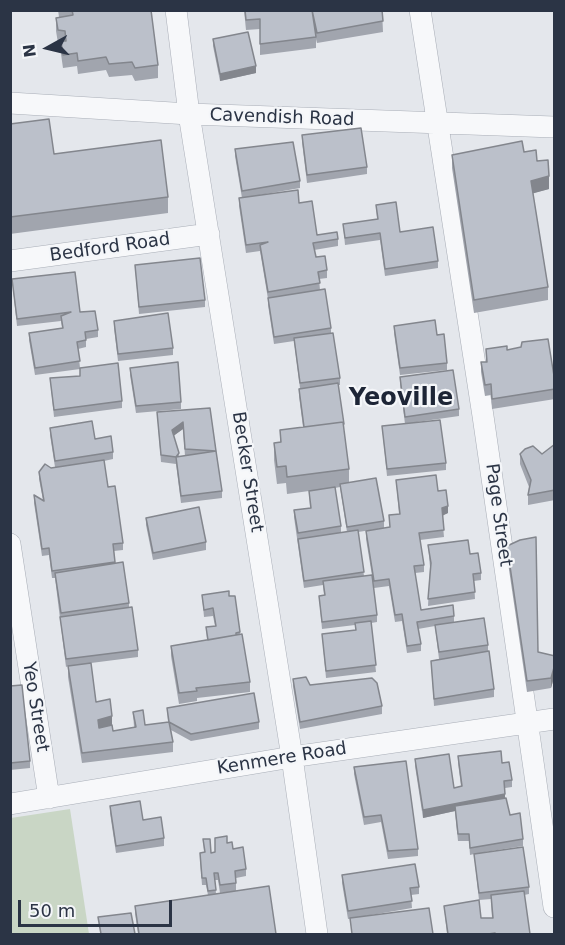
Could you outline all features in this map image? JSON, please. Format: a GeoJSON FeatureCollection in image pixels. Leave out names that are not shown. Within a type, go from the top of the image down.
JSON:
{"type":"FeatureCollection","features":[{"type":"Feature","properties":{"kind":"street","name":"Becker Street"},"geometry":{"type":"LineString","coordinates":[[176,10],[189,114],[292,757],[317,934]]}},
{"type":"Feature","properties":{"kind":"street","name":"Page Street"},"geometry":{"type":"LineString","coordinates":[[420,10],[555,907]]}},
{"type":"Feature","properties":{"kind":"street","name":"Cavendish Road"},"geometry":{"type":"LineString","coordinates":[[10,103],[189,114],[555,127]]}},
{"type":"Feature","properties":{"kind":"street","name":"Bedford Road"},"geometry":{"type":"LineString","coordinates":[[10,261],[209,234]]}},
{"type":"Feature","properties":{"kind":"street","name":"Yeo Street"},"geometry":{"type":"LineString","coordinates":[[10,544],[49,798]]}},
{"type":"Feature","properties":{"kind":"street","name":"Kenmere Road"},"geometry":{"type":"LineString","coordinates":[[10,804],[292,757],[555,719]]}},
{"type":"Feature","properties":{"kind":"green space"},"geometry":{"type":"Polygon","coordinates":[[[70,809],[89,934],[11,934],[11,818],[70,809]]]}},
{"type":"Feature","properties":{"kind":"building"},"geometry":{"type":"Polygon","coordinates":[[[72,10],[151,10],[158,65],[135,68],[132,62],[109,64],[106,57],[78,61],[77,53],[63,55],[61,41],[66,41],[65,31],[58,30],[56,18],[73,15],[72,10]]]}},
{"type":"Feature","properties":{"kind":"building"},"geometry":{"type":"Polygon","coordinates":[[[245,10],[312,10],[316,37],[260,44],[260,19],[246,20],[245,10]]]}},
{"type":"Feature","properties":{"kind":"building"},"geometry":{"type":"Polygon","coordinates":[[[312,10],[382,10],[383,21],[317,33],[312,10]]]}},
{"type":"Feature","properties":{"kind":"building"},"geometry":{"type":"Polygon","coordinates":[[[248,32],[256,66],[220,74],[213,39],[248,32]]]}},
{"type":"Feature","properties":{"kind":"building"},"geometry":{"type":"Polygon","coordinates":[[[49,119],[54,154],[161,140],[168,197],[10,217],[10,124],[49,119]]]}},
{"type":"Feature","properties":{"kind":"building"},"geometry":{"type":"Polygon","coordinates":[[[361,128],[367,167],[307,175],[302,135],[361,128]]]}},
{"type":"Feature","properties":{"kind":"building"},"geometry":{"type":"Polygon","coordinates":[[[522,141],[524,152],[536,150],[537,161],[548,160],[549,176],[531,181],[548,287],[474,300],[452,155],[522,141]]]}},
{"type":"Feature","properties":{"kind":"building"},"geometry":{"type":"Polygon","coordinates":[[[293,142],[300,181],[242,191],[235,149],[293,142]]]}},
{"type":"Feature","properties":{"kind":"building"},"geometry":{"type":"Polygon","coordinates":[[[298,190],[299,203],[312,201],[317,235],[337,232],[338,239],[313,243],[316,257],[325,256],[327,270],[318,272],[320,283],[268,292],[260,245],[268,242],[246,245],[239,198],[298,190]]]}},
{"type":"Feature","properties":{"kind":"building"},"geometry":{"type":"Polygon","coordinates":[[[396,202],[400,232],[433,227],[438,261],[385,269],[380,233],[345,238],[343,224],[378,219],[376,205],[396,202]]]}},
{"type":"Feature","properties":{"kind":"building"},"geometry":{"type":"Polygon","coordinates":[[[200,258],[205,300],[139,307],[135,265],[200,258]]]}},
{"type":"Feature","properties":{"kind":"building"},"geometry":{"type":"Polygon","coordinates":[[[75,272],[80,312],[95,311],[98,330],[85,332],[86,340],[77,342],[80,361],[35,368],[29,333],[63,328],[61,316],[71,312],[17,319],[12,279],[75,272]]]}},
{"type":"Feature","properties":{"kind":"building"},"geometry":{"type":"Polygon","coordinates":[[[325,289],[331,328],[274,337],[268,298],[325,289]]]}},
{"type":"Feature","properties":{"kind":"building"},"geometry":{"type":"Polygon","coordinates":[[[168,313],[173,348],[118,354],[114,321],[168,313]]]}},
{"type":"Feature","properties":{"kind":"building"},"geometry":{"type":"Polygon","coordinates":[[[435,320],[437,335],[444,334],[447,363],[400,368],[394,326],[435,320]]]}},
{"type":"Feature","properties":{"kind":"building"},"geometry":{"type":"Polygon","coordinates":[[[333,333],[340,378],[300,383],[294,338],[333,333]]]}},
{"type":"Feature","properties":{"kind":"building"},"geometry":{"type":"Polygon","coordinates":[[[548,339],[555,389],[492,399],[491,384],[485,385],[481,362],[487,362],[486,349],[507,346],[507,350],[521,347],[522,342],[548,339]]]}},
{"type":"Feature","properties":{"kind":"building"},"geometry":{"type":"Polygon","coordinates":[[[178,362],[181,402],[136,406],[130,368],[178,362]]]}},
{"type":"Feature","properties":{"kind":"building"},"geometry":{"type":"Polygon","coordinates":[[[118,363],[122,401],[54,410],[50,378],[80,376],[80,368],[118,363]]]}},
{"type":"Feature","properties":{"kind":"building"},"geometry":{"type":"Polygon","coordinates":[[[453,370],[459,409],[405,417],[400,377],[453,370]]]}},
{"type":"Feature","properties":{"kind":"building"},"geometry":{"type":"Polygon","coordinates":[[[338,383],[344,424],[343,422],[304,427],[299,389],[338,383]]]}},
{"type":"Feature","properties":{"kind":"building"},"geometry":{"type":"Polygon","coordinates":[[[210,408],[216,451],[185,449],[183,422],[172,430],[179,453],[176,457],[161,455],[157,412],[210,408]]]}},
{"type":"Feature","properties":{"kind":"building"},"geometry":{"type":"Polygon","coordinates":[[[440,420],[446,463],[387,469],[382,426],[440,420]]]}},
{"type":"Feature","properties":{"kind":"building"},"geometry":{"type":"Polygon","coordinates":[[[92,421],[95,439],[111,436],[113,452],[55,461],[50,428],[92,421]]]}},
{"type":"Feature","properties":{"kind":"building"},"geometry":{"type":"Polygon","coordinates":[[[343,422],[349,469],[287,477],[286,466],[277,467],[274,443],[281,442],[280,430],[343,422]]]}},
{"type":"Feature","properties":{"kind":"building"},"geometry":{"type":"Polygon","coordinates":[[[555,444],[555,490],[528,495],[531,480],[520,454],[533,446],[542,454],[555,444]]]}},
{"type":"Feature","properties":{"kind":"building"},"geometry":{"type":"Polygon","coordinates":[[[216,451],[222,491],[181,496],[176,457],[216,451]]]}},
{"type":"Feature","properties":{"kind":"building"},"geometry":{"type":"Polygon","coordinates":[[[104,460],[108,487],[115,486],[123,543],[113,544],[115,562],[52,571],[49,548],[42,549],[34,495],[44,501],[39,472],[45,464],[51,468],[104,460]]]}},
{"type":"Feature","properties":{"kind":"building"},"geometry":{"type":"Polygon","coordinates":[[[436,475],[438,491],[446,490],[448,506],[442,508],[444,530],[419,533],[424,565],[414,566],[421,610],[453,605],[454,616],[417,622],[421,644],[407,646],[402,614],[395,615],[389,579],[374,581],[366,531],[390,527],[389,515],[400,514],[396,480],[436,475]]]}},
{"type":"Feature","properties":{"kind":"building"},"geometry":{"type":"Polygon","coordinates":[[[376,478],[384,521],[347,527],[340,484],[376,478]]]}},
{"type":"Feature","properties":{"kind":"building"},"geometry":{"type":"Polygon","coordinates":[[[335,487],[341,526],[298,533],[294,510],[311,508],[309,491],[335,487]]]}},
{"type":"Feature","properties":{"kind":"building"},"geometry":{"type":"Polygon","coordinates":[[[199,507],[206,542],[153,553],[146,518],[199,507]]]}},
{"type":"Feature","properties":{"kind":"building"},"geometry":{"type":"Polygon","coordinates":[[[358,530],[364,572],[304,581],[298,539],[358,530]]]}},
{"type":"Feature","properties":{"kind":"building"},"geometry":{"type":"Polygon","coordinates":[[[536,537],[538,652],[555,656],[555,664],[551,678],[527,681],[507,546],[520,540],[536,537]]]}},
{"type":"Feature","properties":{"kind":"building"},"geometry":{"type":"Polygon","coordinates":[[[468,540],[470,554],[478,553],[481,573],[473,574],[475,592],[428,599],[431,563],[428,545],[468,540]]]}},
{"type":"Feature","properties":{"kind":"building"},"geometry":{"type":"Polygon","coordinates":[[[123,562],[129,603],[61,613],[55,573],[123,562]]]}},
{"type":"Feature","properties":{"kind":"building"},"geometry":{"type":"Polygon","coordinates":[[[372,575],[377,615],[322,622],[319,596],[325,595],[323,581],[372,575]]]}},
{"type":"Feature","properties":{"kind":"building"},"geometry":{"type":"Polygon","coordinates":[[[229,591],[229,596],[235,596],[240,632],[236,635],[208,640],[206,627],[216,626],[213,608],[204,610],[202,595],[229,591]]]}},
{"type":"Feature","properties":{"kind":"building"},"geometry":{"type":"Polygon","coordinates":[[[132,607],[138,650],[66,659],[60,617],[132,607]]]}},
{"type":"Feature","properties":{"kind":"building"},"geometry":{"type":"Polygon","coordinates":[[[484,618],[488,645],[439,652],[435,625],[484,618]]]}},
{"type":"Feature","properties":{"kind":"building"},"geometry":{"type":"Polygon","coordinates":[[[371,621],[376,665],[326,671],[322,634],[356,630],[355,623],[371,621]]]}},
{"type":"Feature","properties":{"kind":"building"},"geometry":{"type":"Polygon","coordinates":[[[242,634],[250,682],[196,688],[197,691],[179,693],[171,646],[242,634]]]}},
{"type":"Feature","properties":{"kind":"building"},"geometry":{"type":"Polygon","coordinates":[[[489,651],[494,689],[434,699],[431,661],[489,651]]]}},
{"type":"Feature","properties":{"kind":"building"},"geometry":{"type":"Polygon","coordinates":[[[91,663],[96,702],[110,699],[112,716],[98,720],[99,728],[112,725],[113,731],[136,727],[133,712],[143,710],[145,725],[169,722],[173,742],[82,753],[68,666],[91,663]]]}},
{"type":"Feature","properties":{"kind":"building"},"geometry":{"type":"Polygon","coordinates":[[[306,677],[310,685],[372,678],[377,683],[382,706],[300,722],[293,679],[306,677]]]}},
{"type":"Feature","properties":{"kind":"building"},"geometry":{"type":"Polygon","coordinates":[[[22,685],[30,761],[10,763],[10,686],[22,685]]]}},
{"type":"Feature","properties":{"kind":"building"},"geometry":{"type":"Polygon","coordinates":[[[254,693],[259,722],[191,734],[169,722],[167,708],[254,693]]]}},
{"type":"Feature","properties":{"kind":"building"},"geometry":{"type":"Polygon","coordinates":[[[501,751],[502,763],[509,762],[512,780],[504,781],[505,794],[423,810],[415,759],[449,754],[454,788],[462,786],[458,756],[501,751]]]}},
{"type":"Feature","properties":{"kind":"building"},"geometry":{"type":"Polygon","coordinates":[[[406,761],[418,849],[388,851],[381,815],[364,817],[354,767],[406,761]]]}},
{"type":"Feature","properties":{"kind":"building"},"geometry":{"type":"Polygon","coordinates":[[[506,798],[510,815],[520,813],[523,839],[470,848],[469,834],[458,834],[455,806],[506,798]]]}},
{"type":"Feature","properties":{"kind":"building"},"geometry":{"type":"Polygon","coordinates":[[[140,801],[143,820],[161,817],[164,838],[116,846],[110,806],[140,801]]]}},
{"type":"Feature","properties":{"kind":"building"},"geometry":{"type":"Polygon","coordinates":[[[227,836],[227,843],[232,842],[233,849],[243,847],[246,869],[235,871],[236,883],[220,885],[218,873],[214,873],[216,890],[208,891],[206,878],[202,878],[200,853],[205,852],[203,839],[210,839],[211,853],[215,852],[215,838],[227,836]]]}},
{"type":"Feature","properties":{"kind":"building"},"geometry":{"type":"Polygon","coordinates":[[[523,847],[529,887],[479,893],[474,854],[523,847]]]}},
{"type":"Feature","properties":{"kind":"building"},"geometry":{"type":"Polygon","coordinates":[[[415,864],[419,887],[410,888],[412,901],[348,911],[342,875],[415,864]]]}},
{"type":"Feature","properties":{"kind":"building"},"geometry":{"type":"Polygon","coordinates":[[[269,886],[276,934],[139,934],[135,906],[269,886]]]}},
{"type":"Feature","properties":{"kind":"building"},"geometry":{"type":"Polygon","coordinates":[[[524,891],[530,934],[448,934],[444,906],[479,900],[481,918],[493,918],[491,895],[524,891]]]}},
{"type":"Feature","properties":{"kind":"building"},"geometry":{"type":"Polygon","coordinates":[[[429,908],[433,934],[352,934],[350,918],[429,908]]]}},
{"type":"Feature","properties":{"kind":"building"},"geometry":{"type":"Polygon","coordinates":[[[131,913],[135,934],[101,934],[98,917],[131,913]]]}},
{"type":"Feature","properties":{"kind":"district","name":"Yeoville"},"geometry":{"type":"Point","coordinates":[401,399]}}]}
